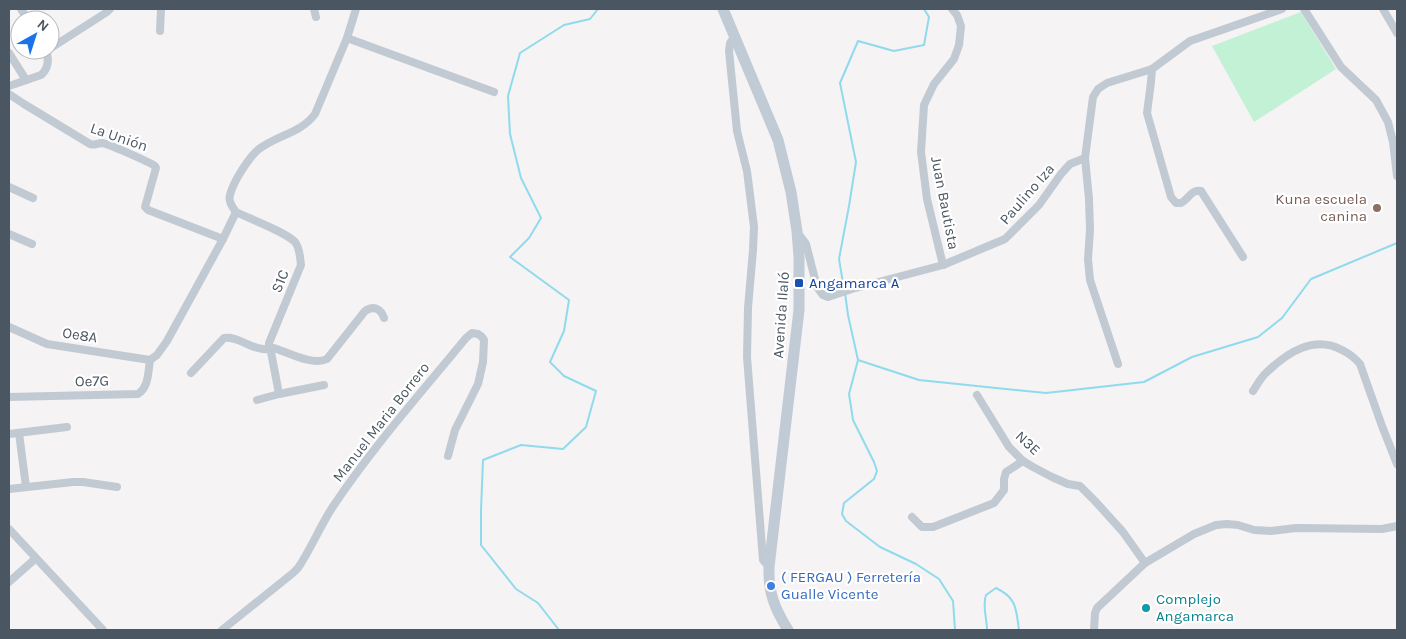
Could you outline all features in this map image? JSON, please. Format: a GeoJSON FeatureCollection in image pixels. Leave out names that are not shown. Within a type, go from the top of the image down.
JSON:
{"type":"FeatureCollection","features":[{"type":"Feature","properties":{"kind":"main road","name":"Avenida Ilaló"},"geometry":{"type":"LineString","coordinates":[[722,9],[778,140],[791,192],[799,257],[799,310],[769,567],[772,598],[778,614],[788,630]]}},
{"type":"Feature","properties":{"kind":"street"},"geometry":{"type":"LineString","coordinates":[[60,42],[110,9]]}},
{"type":"Feature","properties":{"kind":"street"},"geometry":{"type":"LineString","coordinates":[[160,31],[161,9]]}},
{"type":"Feature","properties":{"kind":"street"},"geometry":{"type":"LineString","coordinates":[[150,360],[157,355],[167,341],[223,239],[236,212],[232,207],[230,194],[244,166],[258,150],[309,122],[316,114],[347,38],[356,9]]}},
{"type":"Feature","properties":{"kind":"street","name":"Juan Bautista"},"geometry":{"type":"LineString","coordinates":[[943,265],[927,198],[921,152],[924,105],[934,84],[954,59],[958,45],[961,26],[957,15],[952,9]]}},
{"type":"Feature","properties":{"kind":"street"},"geometry":{"type":"LineString","coordinates":[[1118,364],[1090,280],[1088,259],[1090,230],[1089,199],[1085,158],[1092,97],[1098,88],[1107,83],[1152,69],[1190,41],[1282,9]]}},
{"type":"Feature","properties":{"kind":"street"},"geometry":{"type":"LineString","coordinates":[[1304,9],[1341,67],[1376,100],[1388,122],[1393,142],[1397,176]]}},
{"type":"Feature","properties":{"kind":"street"},"geometry":{"type":"LineString","coordinates":[[1383,9],[1397,33]]}},
{"type":"Feature","properties":{"kind":"street"},"geometry":{"type":"LineString","coordinates":[[735,36],[730,43],[729,51],[733,98],[737,131],[747,172],[754,227],[748,308],[747,357],[763,560],[769,567]]}},
{"type":"Feature","properties":{"kind":"street"},"geometry":{"type":"LineString","coordinates":[[347,38],[494,92]]}},
{"type":"Feature","properties":{"kind":"street"},"geometry":{"type":"LineString","coordinates":[[9,52],[26,80]]}},
{"type":"Feature","properties":{"kind":"street"},"geometry":{"type":"LineString","coordinates":[[9,86],[41,75],[45,72],[48,60]]}},
{"type":"Feature","properties":{"kind":"street"},"geometry":{"type":"LineString","coordinates":[[1152,69],[1146,113],[1171,197],[1176,203],[1181,203],[1196,190],[1201,191],[1243,257]]}},
{"type":"Feature","properties":{"kind":"street","name":"La Unión"},"geometry":{"type":"LineString","coordinates":[[9,94],[90,144],[102,143],[155,166],[145,207],[148,210],[223,239]]}},
{"type":"Feature","properties":{"kind":"street","name":"Paulino Iza"},"geometry":{"type":"LineString","coordinates":[[796,231],[806,244],[817,287],[823,295],[828,297],[943,265],[1005,240],[1038,205],[1070,164],[1085,158]]}},
{"type":"Feature","properties":{"kind":"street"},"geometry":{"type":"LineString","coordinates":[[9,187],[33,198]]}},
{"type":"Feature","properties":{"kind":"street","name":"S1C"},"geometry":{"type":"LineString","coordinates":[[236,212],[286,235],[296,243],[300,254],[301,265],[269,343],[269,348]]}},
{"type":"Feature","properties":{"kind":"street"},"geometry":{"type":"LineString","coordinates":[[9,234],[32,244]]}},
{"type":"Feature","properties":{"kind":"street"},"geometry":{"type":"LineString","coordinates":[[191,373],[224,338],[231,338],[263,349],[269,348],[320,362],[327,358],[365,310],[376,308],[384,318]]}},
{"type":"Feature","properties":{"kind":"street","name":"Oe8A"},"geometry":{"type":"LineString","coordinates":[[9,327],[48,344],[150,360]]}},
{"type":"Feature","properties":{"kind":"street","name":"Manuel Maria Borrero"},"geometry":{"type":"LineString","coordinates":[[222,630],[298,568],[321,525],[380,443],[466,338],[475,333],[484,340],[483,362],[478,384],[455,430],[448,456]]}},
{"type":"Feature","properties":{"kind":"street"},"geometry":{"type":"LineString","coordinates":[[1253,391],[1266,372],[1298,349],[1313,344],[1326,344],[1345,352],[1360,364],[1397,464]]}},
{"type":"Feature","properties":{"kind":"street"},"geometry":{"type":"LineString","coordinates":[[269,348],[280,394]]}},
{"type":"Feature","properties":{"kind":"street","name":"Oe7G"},"geometry":{"type":"LineString","coordinates":[[9,397],[138,394],[142,392],[146,384],[150,360]]}},
{"type":"Feature","properties":{"kind":"street"},"geometry":{"type":"LineString","coordinates":[[257,400],[324,386]]}},
{"type":"Feature","properties":{"kind":"street","name":"N3E"},"geometry":{"type":"LineString","coordinates":[[977,395],[1009,447],[1023,461],[1052,477],[1068,484],[1080,486],[1123,532],[1144,563]]}},
{"type":"Feature","properties":{"kind":"street"},"geometry":{"type":"LineString","coordinates":[[9,434],[67,427]]}},
{"type":"Feature","properties":{"kind":"street"},"geometry":{"type":"LineString","coordinates":[[19,433],[26,487]]}},
{"type":"Feature","properties":{"kind":"street"},"geometry":{"type":"LineString","coordinates":[[912,517],[922,527],[933,527],[994,503],[1004,490],[1006,472],[1023,461]]}},
{"type":"Feature","properties":{"kind":"street"},"geometry":{"type":"LineString","coordinates":[[9,489],[83,482],[117,487]]}},
{"type":"Feature","properties":{"kind":"street"},"geometry":{"type":"LineString","coordinates":[[1094,630],[1097,608],[1144,563],[1194,534],[1216,525],[1232,524],[1254,530],[1272,532],[1296,528],[1382,529],[1397,526]]}},
{"type":"Feature","properties":{"kind":"street"},"geometry":{"type":"LineString","coordinates":[[9,529],[102,630]]}},
{"type":"Feature","properties":{"kind":"street"},"geometry":{"type":"LineString","coordinates":[[9,582],[35,558]]}},
{"type":"Feature","properties":{"kind":"green space"},"geometry":{"type":"Polygon","coordinates":[[[1301,12],[1336,69],[1254,122],[1212,46],[1301,12]]]}},
{"type":"Feature","properties":{"kind":"waterway"},"geometry":{"type":"LineString","coordinates":[[559,630],[538,603],[516,589],[481,545],[483,460],[521,445],[563,449],[586,427],[596,391],[564,376],[550,362],[564,331],[569,300],[510,257],[529,238],[541,218],[521,178],[510,134],[508,96],[520,53],[564,25],[590,19],[598,9]]}},
{"type":"Feature","properties":{"kind":"waterway"},"geometry":{"type":"LineString","coordinates":[[844,289],[839,259],[856,162],[840,83],[858,41],[894,51],[924,45],[929,17],[924,9]]}},
{"type":"Feature","properties":{"kind":"waterway"},"geometry":{"type":"LineString","coordinates":[[858,360],[919,380],[1046,393],[1144,382],[1192,357],[1258,337],[1282,318],[1311,279],[1397,243]]}},
{"type":"Feature","properties":{"kind":"waterway"},"geometry":{"type":"LineString","coordinates":[[845,293],[858,360],[849,394],[853,420],[877,471],[874,479],[844,503],[842,514],[846,521],[880,547],[916,564],[939,579],[953,601],[955,630]]}},
{"type":"Feature","properties":{"kind":"waterway"},"geometry":{"type":"LineString","coordinates":[[987,630],[985,599],[986,595],[996,588],[1012,600],[1016,610],[1019,630]]}},
{"type":"Feature","properties":{"kind":"place","name":"Kuna escuela canina"},"geometry":{"type":"Point","coordinates":[1377,208]}},
{"type":"Feature","properties":{"kind":"place","name":"Angamarca A"},"geometry":{"type":"Point","coordinates":[799,283]}},
{"type":"Feature","properties":{"kind":"place","name":"( FERGAU ) Ferretería Gualle Vicente"},"geometry":{"type":"Point","coordinates":[771,586]}},
{"type":"Feature","properties":{"kind":"place","name":"Complejo Angamarca"},"geometry":{"type":"Point","coordinates":[1146,608]}}]}
